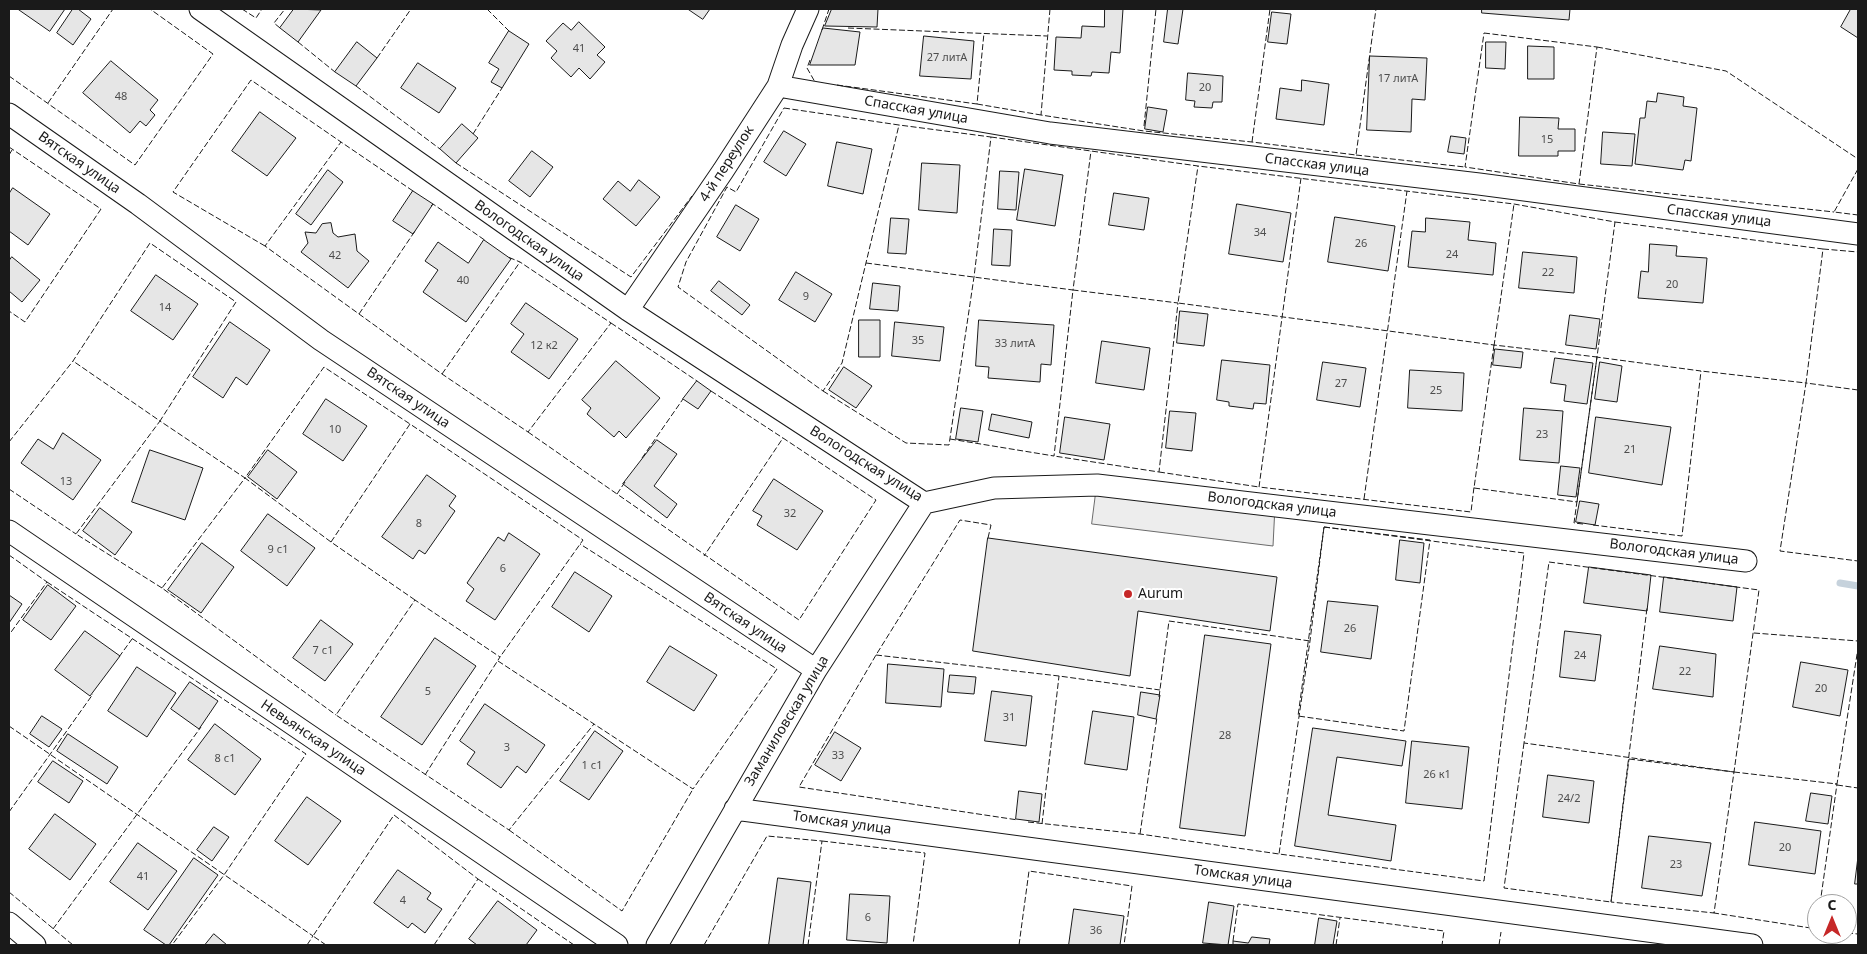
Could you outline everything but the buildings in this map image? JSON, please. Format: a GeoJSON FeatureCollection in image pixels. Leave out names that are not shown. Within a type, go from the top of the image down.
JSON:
{"type":"FeatureCollection","features":[{"type":"Feature","properties":{"kind":"street","name":"Вологодская улица"},"geometry":{"type":"LineString","coordinates":[[200,9],[628,310],[924,503],[994,488],[1097,485],[1746,561]]}},
{"type":"Feature","properties":{"kind":"street","name":"4-й переулок"},"geometry":{"type":"LineString","coordinates":[[628,310],[723,171],[778,86],[792,45],[808,9]]}},
{"type":"Feature","properties":{"kind":"street","name":"Спасская улица"},"geometry":{"type":"LineString","coordinates":[[778,86],[1050,133],[1469,183],[1858,234]]}},
{"type":"Feature","properties":{"kind":"street","name":"Вятская улица"},"geometry":{"type":"LineString","coordinates":[[9,114],[138,204],[321,340],[816,670]]}},
{"type":"Feature","properties":{"kind":"street","name":"Заманиловская улица"},"geometry":{"type":"LineString","coordinates":[[657,945],[816,670],[924,503]]}},
{"type":"Feature","properties":{"kind":"street","name":"Невьянская улица"},"geometry":{"type":"LineString","coordinates":[[9,531],[617,945]]}},
{"type":"Feature","properties":{"kind":"street","name":"Томская улица"},"geometry":{"type":"LineString","coordinates":[[735,809],[1752,945]]}},
{"type":"Feature","properties":{"kind":"street"},"geometry":{"type":"LineString","coordinates":[[9,923],[35,945]]}},
{"type":"Feature","properties":{"kind":"shaded area"},"geometry":{"type":"Polygon","coordinates":[[[1097,485],[1275,506],[1273,546],[1092,524],[1097,485]]]}},
{"type":"Feature","properties":{"kind":"waterway"},"geometry":{"type":"LineString","coordinates":[[1840,583],[1858,586]]}},
{"type":"Feature","properties":{"kind":"fence"},"geometry":{"type":"LineString","coordinates":[[48,103],[113,9]]}},
{"type":"Feature","properties":{"kind":"fence"},"geometry":{"type":"LineString","coordinates":[[9,76],[135,165],[213,54],[150,9]]}},
{"type":"Feature","properties":{"kind":"fence"},"geometry":{"type":"LineString","coordinates":[[242,9],[256,18],[262,9]]}},
{"type":"Feature","properties":{"kind":"fence"},"geometry":{"type":"LineString","coordinates":[[280,28],[274,23],[285,9]]}},
{"type":"Feature","properties":{"kind":"fence"},"geometry":{"type":"LineString","coordinates":[[377,58],[411,9]]}},
{"type":"Feature","properties":{"kind":"fence"},"geometry":{"type":"LineString","coordinates":[[487,9],[509,31]]}},
{"type":"Feature","properties":{"kind":"fence"},"geometry":{"type":"LineString","coordinates":[[822,30],[829,9]]}},
{"type":"Feature","properties":{"kind":"fence"},"geometry":{"type":"LineString","coordinates":[[1050,9],[1041,115],[1144,131],[1356,155],[1376,9]]}},
{"type":"Feature","properties":{"kind":"fence"},"geometry":{"type":"LineString","coordinates":[[1144,126],[1156,9]]}},
{"type":"Feature","properties":{"kind":"fence"},"geometry":{"type":"LineString","coordinates":[[1252,142],[1270,9]]}},
{"type":"Feature","properties":{"kind":"fence"},"geometry":{"type":"LineString","coordinates":[[848,28],[1047,36]]}},
{"type":"Feature","properties":{"kind":"fence"},"geometry":{"type":"LineString","coordinates":[[837,85],[977,104],[984,33]]}},
{"type":"Feature","properties":{"kind":"fence"},"geometry":{"type":"LineString","coordinates":[[1484,33],[1597,47],[1579,184],[1465,167],[1484,33]]}},
{"type":"Feature","properties":{"kind":"fence"},"geometry":{"type":"LineString","coordinates":[[298,42],[335,72]]}},
{"type":"Feature","properties":{"kind":"fence"},"geometry":{"type":"LineString","coordinates":[[1597,47],[1726,71],[1858,159]]}},
{"type":"Feature","properties":{"kind":"fence"},"geometry":{"type":"LineString","coordinates":[[810,60],[807,68],[815,82]]}},
{"type":"Feature","properties":{"kind":"fence"},"geometry":{"type":"LineString","coordinates":[[265,246],[173,192],[251,80],[341,142]]}},
{"type":"Feature","properties":{"kind":"fence"},"geometry":{"type":"LineString","coordinates":[[356,86],[440,149]]}},
{"type":"Feature","properties":{"kind":"fence"},"geometry":{"type":"LineString","coordinates":[[473,134],[502,88]]}},
{"type":"Feature","properties":{"kind":"fence"},"geometry":{"type":"LineString","coordinates":[[977,104],[1041,115]]}},
{"type":"Feature","properties":{"kind":"fence"},"geometry":{"type":"LineString","coordinates":[[784,108],[899,125],[842,363],[823,391],[678,287],[686,262],[727,187],[736,192],[784,108]]}},
{"type":"Feature","properties":{"kind":"fence"},"geometry":{"type":"LineString","coordinates":[[823,391],[906,443],[949,445],[974,277],[991,137],[899,125]]}},
{"type":"Feature","properties":{"kind":"fence"},"geometry":{"type":"LineString","coordinates":[[991,137],[1198,166],[1514,204],[1615,222],[1597,357],[1178,303],[1198,166]]}},
{"type":"Feature","properties":{"kind":"fence"},"geometry":{"type":"LineString","coordinates":[[413,191],[341,142],[265,246],[442,374],[528,432],[611,323],[520,262],[508,257]]}},
{"type":"Feature","properties":{"kind":"fence"},"geometry":{"type":"LineString","coordinates":[[9,147],[101,209],[25,322],[9,311]]}},
{"type":"Feature","properties":{"kind":"fence"},"geometry":{"type":"LineString","coordinates":[[9,155],[12,150]]}},
{"type":"Feature","properties":{"kind":"fence"},"geometry":{"type":"LineString","coordinates":[[866,263],[1073,290],[1091,151]]}},
{"type":"Feature","properties":{"kind":"fence"},"geometry":{"type":"LineString","coordinates":[[1356,155],[1465,167]]}},
{"type":"Feature","properties":{"kind":"fence"},"geometry":{"type":"LineString","coordinates":[[456,163],[631,277],[692,196]]}},
{"type":"Feature","properties":{"kind":"fence"},"geometry":{"type":"LineString","coordinates":[[1858,169],[1834,212],[1858,215]]}},
{"type":"Feature","properties":{"kind":"fence"},"geometry":{"type":"LineString","coordinates":[[1301,178],[1259,487],[1471,512],[1474,487]]}},
{"type":"Feature","properties":{"kind":"fence"},"geometry":{"type":"LineString","coordinates":[[1579,184],[1834,212]]}},
{"type":"Feature","properties":{"kind":"fence"},"geometry":{"type":"LineString","coordinates":[[1364,499],[1407,191]]}},
{"type":"Feature","properties":{"kind":"fence"},"geometry":{"type":"LineString","coordinates":[[431,206],[433,204],[486,241]]}},
{"type":"Feature","properties":{"kind":"fence"},"geometry":{"type":"LineString","coordinates":[[1494,346],[1514,204]]}},
{"type":"Feature","properties":{"kind":"fence"},"geometry":{"type":"LineString","coordinates":[[1615,222],[1823,249],[1806,383],[1701,371]]}},
{"type":"Feature","properties":{"kind":"fence"},"geometry":{"type":"LineString","coordinates":[[359,314],[415,231]]}},
{"type":"Feature","properties":{"kind":"fence"},"geometry":{"type":"LineString","coordinates":[[9,442],[73,361],[150,243],[236,302],[160,421],[73,361]]}},
{"type":"Feature","properties":{"kind":"fence"},"geometry":{"type":"LineString","coordinates":[[1823,249],[1858,252]]}},
{"type":"Feature","properties":{"kind":"fence"},"geometry":{"type":"LineString","coordinates":[[442,374],[520,262]]}},
{"type":"Feature","properties":{"kind":"fence"},"geometry":{"type":"LineString","coordinates":[[950,439],[1054,456],[1073,290],[1178,303],[1159,472],[1054,456]]}},
{"type":"Feature","properties":{"kind":"fence"},"geometry":{"type":"LineString","coordinates":[[611,323],[697,381]]}},
{"type":"Feature","properties":{"kind":"fence"},"geometry":{"type":"LineString","coordinates":[[1494,345],[1474,488],[1577,502],[1597,357]]}},
{"type":"Feature","properties":{"kind":"fence"},"geometry":{"type":"LineString","coordinates":[[1593,525],[1682,536],[1701,371],[1596,357]]}},
{"type":"Feature","properties":{"kind":"fence"},"geometry":{"type":"LineString","coordinates":[[1583,524],[1574,523],[1597,357]]}},
{"type":"Feature","properties":{"kind":"fence"},"geometry":{"type":"LineString","coordinates":[[331,542],[245,478],[324,367],[410,424]]}},
{"type":"Feature","properties":{"kind":"fence"},"geometry":{"type":"LineString","coordinates":[[1858,390],[1806,383],[1780,551],[1858,561]]}},
{"type":"Feature","properties":{"kind":"fence"},"geometry":{"type":"LineString","coordinates":[[711,391],[783,438]]}},
{"type":"Feature","properties":{"kind":"fence"},"geometry":{"type":"LineString","coordinates":[[642,458],[683,399]]}},
{"type":"Feature","properties":{"kind":"fence"},"geometry":{"type":"LineString","coordinates":[[162,588],[76,534],[160,421],[245,478],[162,588],[336,715]]}},
{"type":"Feature","properties":{"kind":"fence"},"geometry":{"type":"LineString","coordinates":[[415,600],[331,542],[410,424],[583,540],[500,657]]}},
{"type":"Feature","properties":{"kind":"fence"},"geometry":{"type":"LineString","coordinates":[[528,432],[617,494]]}},
{"type":"Feature","properties":{"kind":"fence"},"geometry":{"type":"LineString","coordinates":[[625,482],[617,494],[799,620],[876,500],[783,438],[704,556]]}},
{"type":"Feature","properties":{"kind":"fence"},"geometry":{"type":"LineString","coordinates":[[1159,472],[1259,487]]}},
{"type":"Feature","properties":{"kind":"fence"},"geometry":{"type":"LineString","coordinates":[[9,489],[76,534]]}},
{"type":"Feature","properties":{"kind":"fence"},"geometry":{"type":"LineString","coordinates":[[988,538],[991,525],[960,520],[876,655],[799,787],[1018,820]]}},
{"type":"Feature","properties":{"kind":"fence"},"geometry":{"type":"LineString","coordinates":[[1324,527],[1524,553],[1484,881],[1279,854],[1310,641],[1324,527]]}},
{"type":"Feature","properties":{"kind":"fence"},"geometry":{"type":"LineString","coordinates":[[1324,527],[1430,540],[1404,731],[1298,716],[1324,527]]}},
{"type":"Feature","properties":{"kind":"fence"},"geometry":{"type":"LineString","coordinates":[[498,661],[693,789],[777,669],[580,544]]}},
{"type":"Feature","properties":{"kind":"fence"},"geometry":{"type":"LineString","coordinates":[[9,555],[47,582],[9,635]]}},
{"type":"Feature","properties":{"kind":"fence"},"geometry":{"type":"LineString","coordinates":[[1549,562],[1759,590],[1734,772],[1524,743],[1549,562]]}},
{"type":"Feature","properties":{"kind":"fence"},"geometry":{"type":"LineString","coordinates":[[47,582],[306,754],[224,875],[172,945]]}},
{"type":"Feature","properties":{"kind":"fence"},"geometry":{"type":"LineString","coordinates":[[425,775],[500,657],[415,600],[336,715],[509,830],[594,724]]}},
{"type":"Feature","properties":{"kind":"fence"},"geometry":{"type":"LineString","coordinates":[[1524,743],[1504,888],[1611,902],[1647,608]]}},
{"type":"Feature","properties":{"kind":"fence"},"geometry":{"type":"LineString","coordinates":[[1159,697],[1169,621],[1310,641]]}},
{"type":"Feature","properties":{"kind":"fence"},"geometry":{"type":"LineString","coordinates":[[1754,633],[1858,641]]}},
{"type":"Feature","properties":{"kind":"fence"},"geometry":{"type":"LineString","coordinates":[[119,657],[132,639]]}},
{"type":"Feature","properties":{"kind":"fence"},"geometry":{"type":"LineString","coordinates":[[1734,772],[1837,784],[1858,648]]}},
{"type":"Feature","properties":{"kind":"fence"},"geometry":{"type":"LineString","coordinates":[[876,655],[1059,676],[1160,690]]}},
{"type":"Feature","properties":{"kind":"fence"},"geometry":{"type":"LineString","coordinates":[[1042,824],[1059,676]]}},
{"type":"Feature","properties":{"kind":"fence"},"geometry":{"type":"LineString","coordinates":[[9,812],[93,694]]}},
{"type":"Feature","properties":{"kind":"fence"},"geometry":{"type":"LineString","coordinates":[[1140,834],[1157,717]]}},
{"type":"Feature","properties":{"kind":"fence"},"geometry":{"type":"LineString","coordinates":[[9,726],[313,936],[307,945]]}},
{"type":"Feature","properties":{"kind":"fence"},"geometry":{"type":"LineString","coordinates":[[53,929],[201,727]]}},
{"type":"Feature","properties":{"kind":"fence"},"geometry":{"type":"LineString","coordinates":[[1629,759],[1734,772],[1714,913],[1611,902],[1629,759]]}},
{"type":"Feature","properties":{"kind":"fence"},"geometry":{"type":"LineString","coordinates":[[1821,894],[1837,784],[1835,784]]}},
{"type":"Feature","properties":{"kind":"fence"},"geometry":{"type":"LineString","coordinates":[[1837,785],[1858,788]]}},
{"type":"Feature","properties":{"kind":"fence"},"geometry":{"type":"LineString","coordinates":[[509,830],[622,911],[693,789]]}},
{"type":"Feature","properties":{"kind":"fence"},"geometry":{"type":"LineString","coordinates":[[326,945],[313,936],[394,815],[478,879],[434,945]]}},
{"type":"Feature","properties":{"kind":"fence"},"geometry":{"type":"LineString","coordinates":[[1028,822],[1140,834],[1279,854]]}},
{"type":"Feature","properties":{"kind":"fence"},"geometry":{"type":"LineString","coordinates":[[704,945],[767,836],[822,841],[808,945]]}},
{"type":"Feature","properties":{"kind":"fence"},"geometry":{"type":"LineString","coordinates":[[822,841],[925,853],[913,945]]}},
{"type":"Feature","properties":{"kind":"fence"},"geometry":{"type":"LineString","coordinates":[[1019,945],[1029,871],[1132,886],[1124,945]]}},
{"type":"Feature","properties":{"kind":"fence"},"geometry":{"type":"LineString","coordinates":[[478,879],[574,945]]}},
{"type":"Feature","properties":{"kind":"fence"},"geometry":{"type":"LineString","coordinates":[[9,892],[73,945]]}},
{"type":"Feature","properties":{"kind":"fence"},"geometry":{"type":"LineString","coordinates":[[1233,941],[1238,904],[1444,931],[1442,945]]}},
{"type":"Feature","properties":{"kind":"fence"},"geometry":{"type":"LineString","coordinates":[[1714,912],[1807,927]]}},
{"type":"Feature","properties":{"kind":"fence"},"geometry":{"type":"LineString","coordinates":[[1336,945],[1340,918]]}},
{"type":"Feature","properties":{"kind":"fence"},"geometry":{"type":"LineString","coordinates":[[1499,945],[1501,932]]}},
{"type":"Feature","properties":{"kind":"place","name":"Aurum"},"geometry":{"type":"Point","coordinates":[1128,594]}}]}
